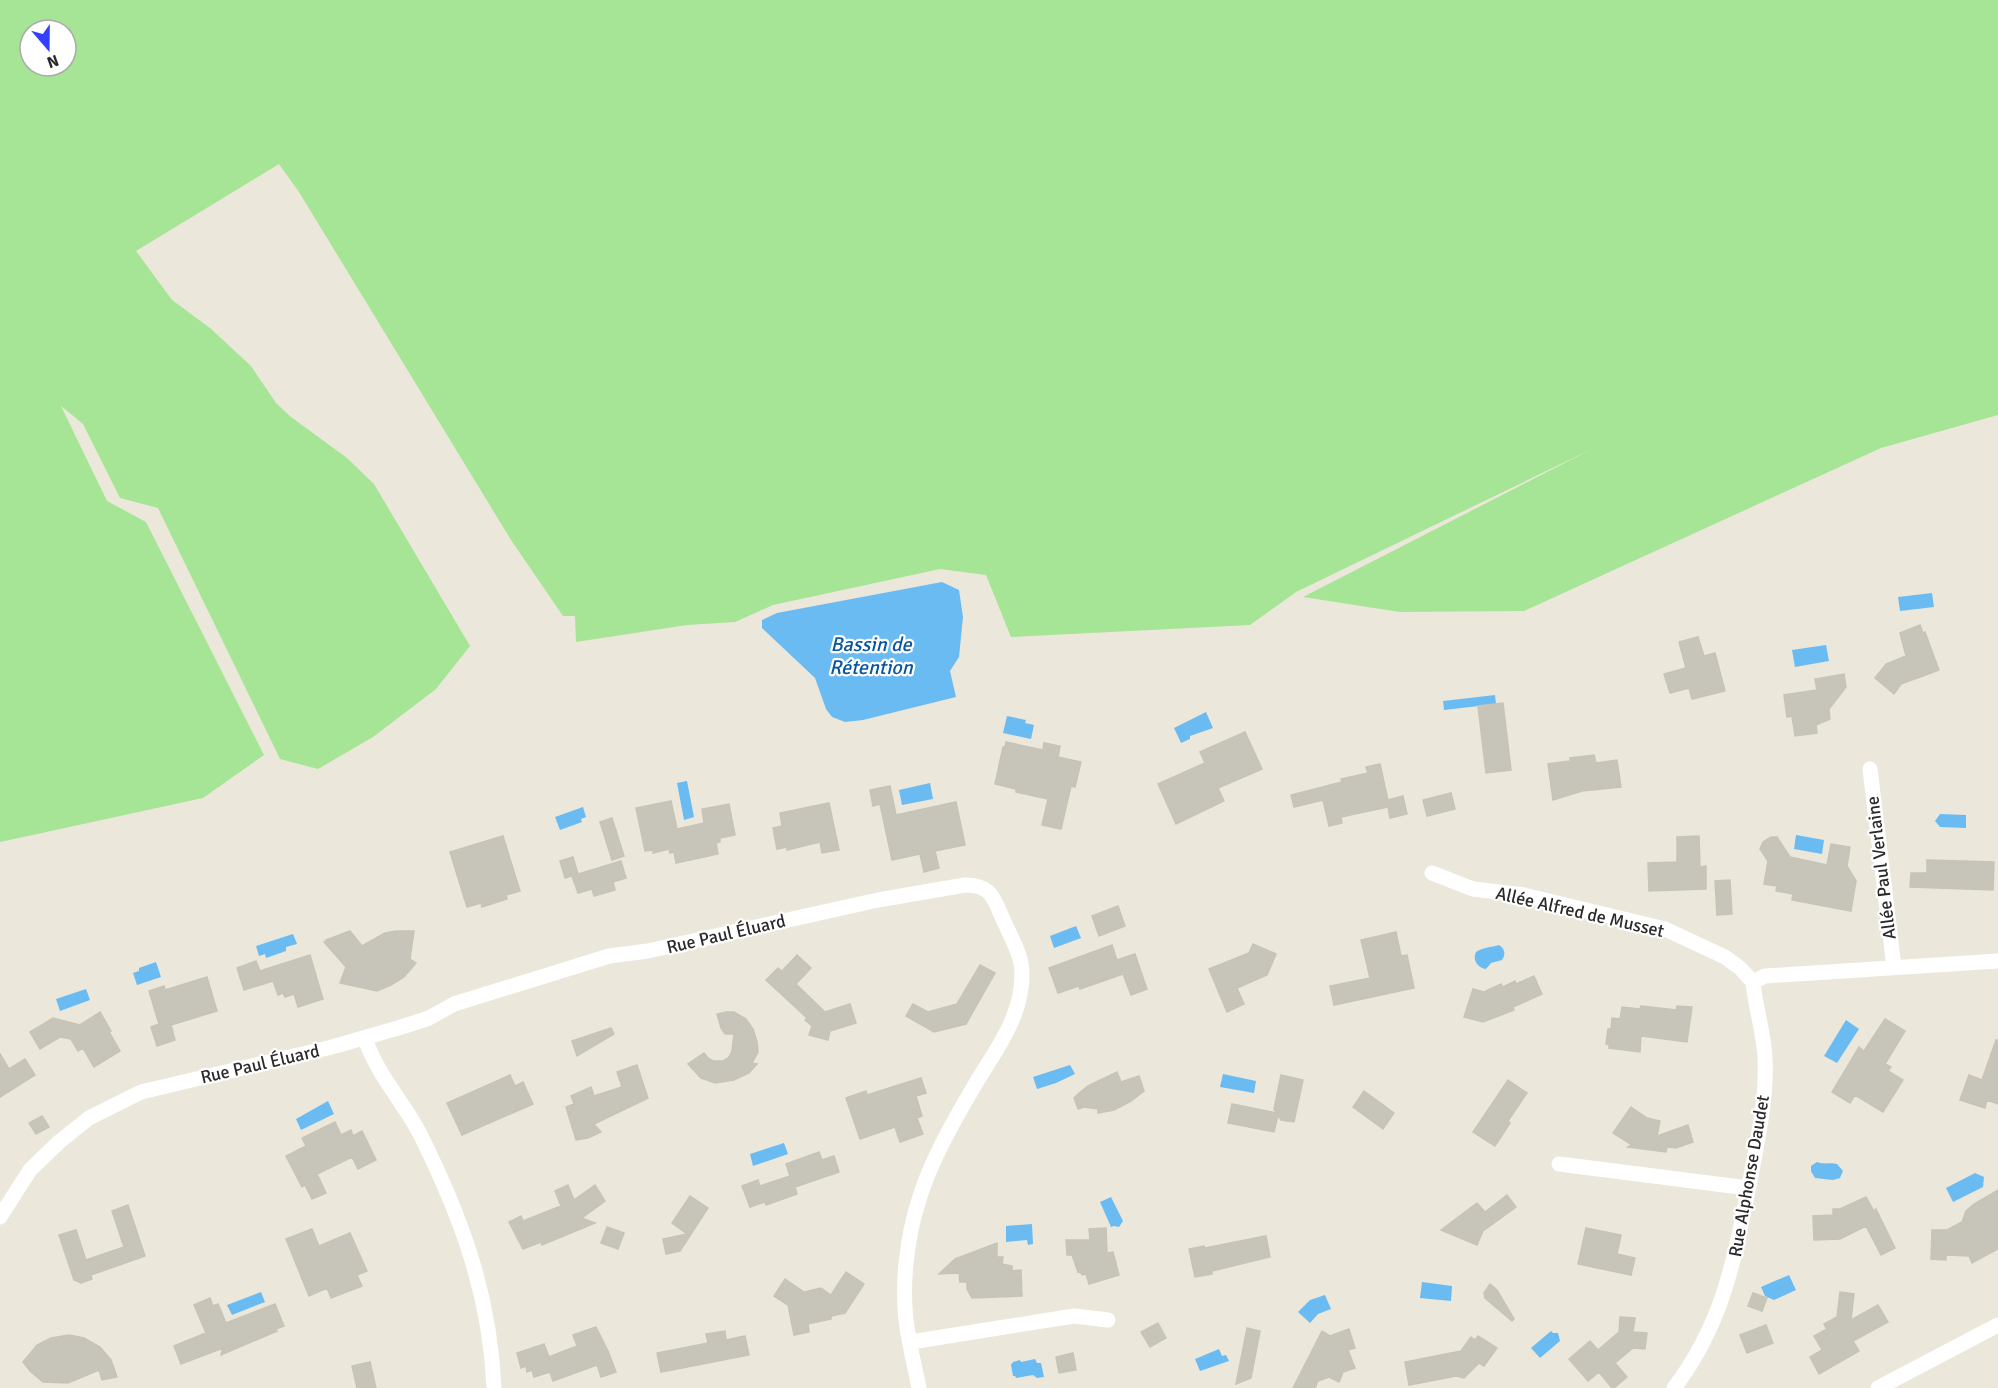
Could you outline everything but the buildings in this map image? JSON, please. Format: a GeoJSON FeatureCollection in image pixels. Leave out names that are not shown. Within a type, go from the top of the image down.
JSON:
{"type":"FeatureCollection","features":[{"type":"Feature","properties":{"kind":"street","name":"Allée Paul Verlaine"},"geometry":{"type":"LineString","coordinates":[[1870,769],[1893,967]]}},
{"type":"Feature","properties":{"kind":"street","name":"Allée Alfred de Musset"},"geometry":{"type":"LineString","coordinates":[[1432,873],[1473,888],[1524,895],[1665,929],[1725,957],[1753,982]]}},
{"type":"Feature","properties":{"kind":"street","name":"Rue Paul Éluard"},"geometry":{"type":"LineString","coordinates":[[0,1216],[30,1170],[59,1142],[89,1118],[141,1092],[290,1058],[365,1038],[429,1018],[454,1004],[609,956],[648,951],[878,900],[965,885],[981,886],[992,896],[1016,948],[1022,970],[1021,995],[1015,1018],[970,1094],[941,1149],[918,1204],[906,1275],[905,1308],[919,1388]]}},
{"type":"Feature","properties":{"kind":"street"},"geometry":{"type":"LineString","coordinates":[[1753,982],[1765,976],[1998,961]]}},
{"type":"Feature","properties":{"kind":"street","name":"Rue Alphonse Daudet"},"geometry":{"type":"LineString","coordinates":[[1674,1388],[1700,1348],[1715,1319],[1726,1290],[1748,1188],[1765,1092],[1765,1057],[1753,982]]}},
{"type":"Feature","properties":{"kind":"street"},"geometry":{"type":"LineString","coordinates":[[365,1038],[372,1058],[418,1131],[461,1224],[485,1311],[492,1355],[494,1388]]}},
{"type":"Feature","properties":{"kind":"street"},"geometry":{"type":"LineString","coordinates":[[1559,1164],[1748,1188]]}},
{"type":"Feature","properties":{"kind":"street"},"geometry":{"type":"LineString","coordinates":[[911,1342],[1074,1316],[1108,1320]]}},
{"type":"Feature","properties":{"kind":"street"},"geometry":{"type":"LineString","coordinates":[[1878,1388],[1998,1325]]}},
{"type":"Feature","properties":{"kind":"green space"},"geometry":{"type":"Polygon","coordinates":[[[0,0],[1998,0],[1998,415],[1881,448],[1524,611],[1400,612],[1303,597],[1592,449],[1296,592],[1250,625],[1011,637],[986,575],[940,569],[773,605],[735,622],[687,625],[576,642],[575,616],[563,616],[511,540],[299,192],[279,164],[136,251],[172,300],[210,328],[251,366],[276,403],[291,417],[347,458],[374,484],[470,646],[436,689],[373,737],[318,769],[280,759],[158,508],[120,498],[83,424],[61,406],[107,501],[146,522],[264,755],[203,798],[0,842],[0,0]]]}},
{"type":"Feature","properties":{"kind":"water","name":"Bassin de Rétention"},"geometry":{"type":"Polygon","coordinates":[[[942,582],[959,590],[963,617],[959,657],[950,671],[956,697],[863,720],[845,722],[832,717],[826,709],[815,678],[762,628],[762,620],[777,613],[942,582]]]}},
{"type":"Feature","properties":{"kind":"water"},"geometry":{"type":"Polygon","coordinates":[[[1932,593],[1934,607],[1900,611],[1898,597],[1932,593]]]}},
{"type":"Feature","properties":{"kind":"water"},"geometry":{"type":"Polygon","coordinates":[[[1826,645],[1829,661],[1795,667],[1792,650],[1826,645]]]}},
{"type":"Feature","properties":{"kind":"water"},"geometry":{"type":"Polygon","coordinates":[[[1495,695],[1496,704],[1444,710],[1443,701],[1495,695]]]}},
{"type":"Feature","properties":{"kind":"water"},"geometry":{"type":"Polygon","coordinates":[[[1206,712],[1213,728],[1190,736],[1190,739],[1181,743],[1174,728],[1206,712]]]}},
{"type":"Feature","properties":{"kind":"water"},"geometry":{"type":"Polygon","coordinates":[[[1007,716],[1026,720],[1025,723],[1034,725],[1031,739],[1003,733],[1007,716]]]}},
{"type":"Feature","properties":{"kind":"water"},"geometry":{"type":"Polygon","coordinates":[[[687,781],[694,817],[684,820],[677,783],[687,781]]]}},
{"type":"Feature","properties":{"kind":"water"},"geometry":{"type":"Polygon","coordinates":[[[930,783],[933,799],[902,805],[899,790],[930,783]]]}},
{"type":"Feature","properties":{"kind":"water"},"geometry":{"type":"Polygon","coordinates":[[[583,807],[586,817],[581,819],[582,822],[560,830],[555,817],[583,807]]]}},
{"type":"Feature","properties":{"kind":"water"},"geometry":{"type":"Polygon","coordinates":[[[1940,814],[1966,815],[1966,828],[1940,827],[1935,821],[1940,814]]]}},
{"type":"Feature","properties":{"kind":"water"},"geometry":{"type":"Polygon","coordinates":[[[1796,835],[1824,840],[1822,854],[1794,849],[1796,835]]]}},
{"type":"Feature","properties":{"kind":"water"},"geometry":{"type":"Polygon","coordinates":[[[1076,926],[1081,938],[1054,948],[1050,936],[1076,926]]]}},
{"type":"Feature","properties":{"kind":"water"},"geometry":{"type":"Polygon","coordinates":[[[293,934],[297,944],[286,947],[286,951],[266,958],[265,954],[259,956],[256,946],[293,934]]]}},
{"type":"Feature","properties":{"kind":"water"},"geometry":{"type":"Polygon","coordinates":[[[1499,945],[1504,952],[1502,960],[1491,963],[1486,969],[1478,965],[1475,961],[1476,952],[1499,945]]]}},
{"type":"Feature","properties":{"kind":"water"},"geometry":{"type":"Polygon","coordinates":[[[156,962],[161,977],[137,985],[133,973],[139,971],[139,968],[156,962]]]}},
{"type":"Feature","properties":{"kind":"water"},"geometry":{"type":"Polygon","coordinates":[[[86,989],[90,1000],[60,1011],[56,999],[86,989]]]}},
{"type":"Feature","properties":{"kind":"water"},"geometry":{"type":"Polygon","coordinates":[[[1846,1020],[1859,1029],[1837,1063],[1824,1056],[1846,1020]]]}},
{"type":"Feature","properties":{"kind":"water"},"geometry":{"type":"Polygon","coordinates":[[[1070,1065],[1075,1074],[1037,1089],[1033,1077],[1070,1065]]]}},
{"type":"Feature","properties":{"kind":"water"},"geometry":{"type":"Polygon","coordinates":[[[1223,1074],[1256,1081],[1254,1093],[1220,1087],[1223,1074]]]}},
{"type":"Feature","properties":{"kind":"water"},"geometry":{"type":"Polygon","coordinates":[[[328,1101],[334,1114],[301,1130],[296,1119],[328,1101]]]}},
{"type":"Feature","properties":{"kind":"water"},"geometry":{"type":"Polygon","coordinates":[[[784,1143],[788,1154],[753,1166],[750,1154],[784,1143]]]}},
{"type":"Feature","properties":{"kind":"water"},"geometry":{"type":"Polygon","coordinates":[[[1817,1162],[1837,1164],[1843,1171],[1840,1178],[1833,1180],[1815,1178],[1811,1166],[1817,1162]]]}},
{"type":"Feature","properties":{"kind":"water"},"geometry":{"type":"Polygon","coordinates":[[[1975,1173],[1984,1177],[1983,1187],[1953,1202],[1946,1188],[1975,1173]]]}},
{"type":"Feature","properties":{"kind":"water"},"geometry":{"type":"Polygon","coordinates":[[[1111,1197],[1123,1221],[1119,1227],[1111,1227],[1100,1202],[1111,1197]]]}},
{"type":"Feature","properties":{"kind":"water"},"geometry":{"type":"Polygon","coordinates":[[[1032,1224],[1033,1244],[1028,1245],[1027,1240],[1006,1242],[1006,1226],[1032,1224]]]}},
{"type":"Feature","properties":{"kind":"water"},"geometry":{"type":"Polygon","coordinates":[[[1789,1275],[1796,1290],[1774,1300],[1765,1296],[1761,1287],[1789,1275]]]}},
{"type":"Feature","properties":{"kind":"water"},"geometry":{"type":"Polygon","coordinates":[[[1422,1282],[1452,1286],[1451,1301],[1420,1298],[1422,1282]]]}},
{"type":"Feature","properties":{"kind":"water"},"geometry":{"type":"Polygon","coordinates":[[[261,1292],[265,1302],[232,1315],[227,1305],[261,1292]]]}},
{"type":"Feature","properties":{"kind":"water"},"geometry":{"type":"Polygon","coordinates":[[[1325,1295],[1331,1309],[1318,1314],[1310,1323],[1298,1312],[1310,1300],[1325,1295]]]}},
{"type":"Feature","properties":{"kind":"water"},"geometry":{"type":"Polygon","coordinates":[[[1551,1331],[1558,1333],[1560,1341],[1540,1358],[1531,1348],[1551,1331]]]}},
{"type":"Feature","properties":{"kind":"water"},"geometry":{"type":"Polygon","coordinates":[[[1219,1349],[1222,1356],[1226,1355],[1229,1361],[1200,1371],[1195,1359],[1219,1349]]]}},
{"type":"Feature","properties":{"kind":"water"},"geometry":{"type":"Polygon","coordinates":[[[1035,1359],[1037,1363],[1041,1363],[1044,1377],[1037,1378],[1033,1375],[1016,1378],[1013,1376],[1011,1365],[1013,1362],[1035,1359]]]}}]}
